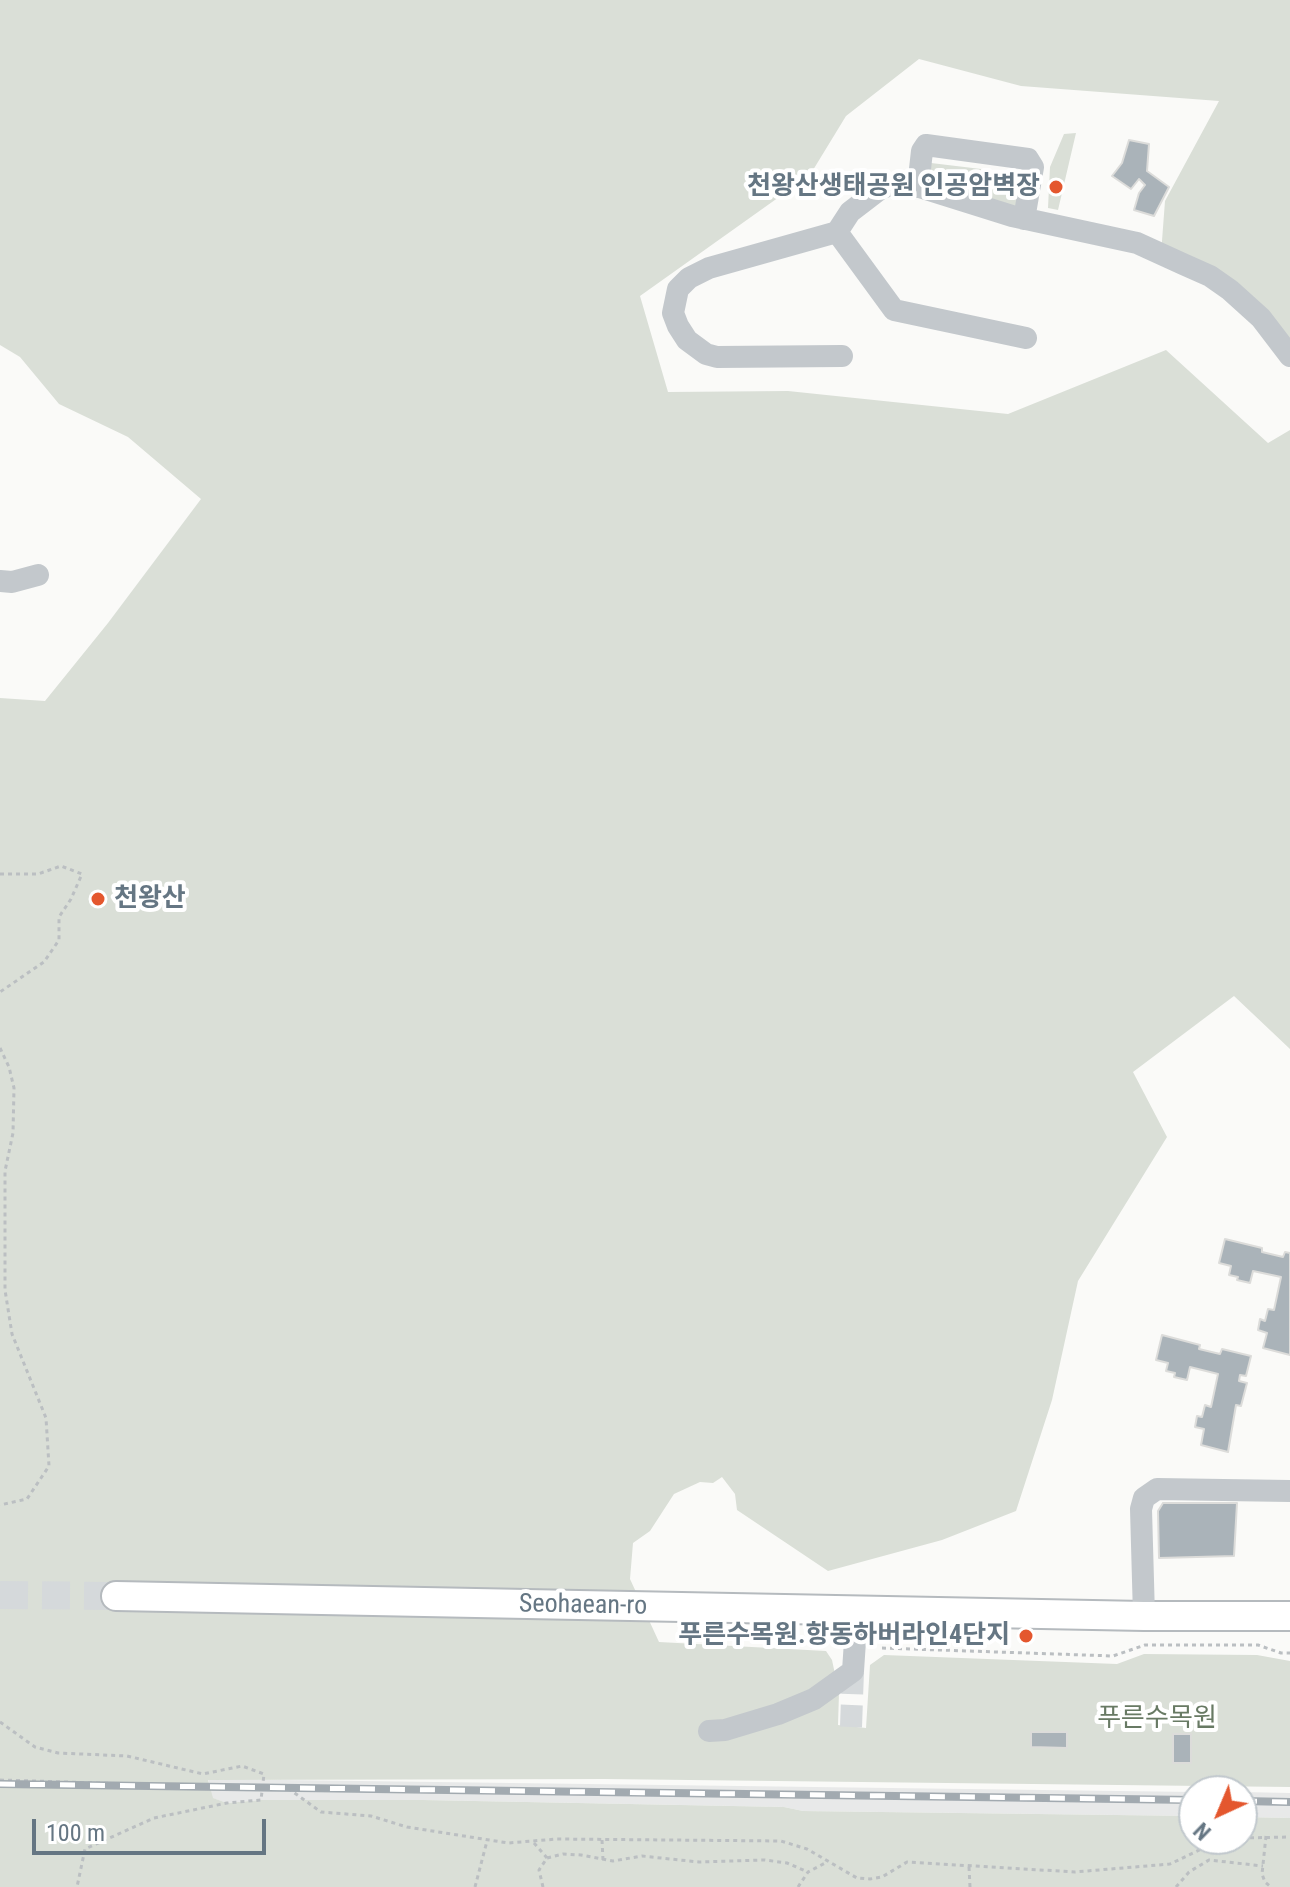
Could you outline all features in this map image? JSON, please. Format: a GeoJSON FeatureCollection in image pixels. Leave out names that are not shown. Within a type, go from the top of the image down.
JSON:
{"type":"FeatureCollection","features":[{"type":"Feature","properties":{"kind":"main road","name":"Seohaean-ro"},"geometry":{"type":"LineString","coordinates":[[116,1596],[1144,1616],[1290,1616]]}},
{"type":"Feature","properties":{"kind":"lane"},"geometry":{"type":"LineString","coordinates":[[918,187],[922,151],[929,144],[1028,159],[1033,167],[1024,219]]}},
{"type":"Feature","properties":{"kind":"lane"},"geometry":{"type":"LineString","coordinates":[[842,356],[717,357],[706,354],[687,340],[678,326],[673,313],[678,289],[689,278],[709,268],[837,232],[850,212],[880,189],[891,185],[918,187],[1024,219],[1137,243],[1210,276],[1261,318],[1290,356]]}},
{"type":"Feature","properties":{"kind":"lane"},"geometry":{"type":"LineString","coordinates":[[837,232],[894,310],[1026,338]]}},
{"type":"Feature","properties":{"kind":"lane"},"geometry":{"type":"LineString","coordinates":[[0,581],[12,582],[38,575]]}},
{"type":"Feature","properties":{"kind":"lane"},"geometry":{"type":"LineString","coordinates":[[1144,1616],[1141,1509],[1144,1498],[1157,1489],[1290,1491]]}},
{"type":"Feature","properties":{"kind":"lane"},"geometry":{"type":"LineString","coordinates":[[709,1731],[725,1730],[778,1714],[814,1699],[853,1671],[857,1611]]}},
{"type":"Feature","properties":{"kind":"path"},"geometry":{"type":"LineString","coordinates":[[0,874],[38,874],[61,866],[82,874],[59,917],[59,940],[44,962],[0,992]]}},
{"type":"Feature","properties":{"kind":"path"},"geometry":{"type":"LineString","coordinates":[[0,1048],[14,1088],[13,1133],[5,1171],[5,1290],[12,1334],[46,1418],[49,1466],[27,1499],[0,1505]]}},
{"type":"Feature","properties":{"kind":"path"},"geometry":{"type":"LineString","coordinates":[[882,1648],[1113,1656],[1145,1645],[1258,1645],[1290,1653]]}},
{"type":"Feature","properties":{"kind":"path"},"geometry":{"type":"LineString","coordinates":[[0,1722],[35,1747],[58,1753],[127,1756],[203,1774],[242,1766],[264,1774],[261,1800],[227,1803],[154,1818],[85,1849],[77,1887]]}},
{"type":"Feature","properties":{"kind":"path"},"geometry":{"type":"LineString","coordinates":[[0,1780],[289,1789],[321,1812],[371,1816],[407,1827],[487,1841],[781,1841],[807,1849],[857,1878],[870,1879],[882,1877],[907,1862],[1075,1872],[1170,1864],[1189,1855]]}},
{"type":"Feature","properties":{"kind":"path"},"geometry":{"type":"LineString","coordinates":[[1266,1836],[1262,1874],[1271,1887]]}},
{"type":"Feature","properties":{"kind":"path"},"geometry":{"type":"LineString","coordinates":[[1258,1837],[1290,1837]]}},
{"type":"Feature","properties":{"kind":"path"},"geometry":{"type":"LineString","coordinates":[[602,1839],[603,1860]]}},
{"type":"Feature","properties":{"kind":"path"},"geometry":{"type":"LineString","coordinates":[[475,1887],[487,1841]]}},
{"type":"Feature","properties":{"kind":"path"},"geometry":{"type":"LineString","coordinates":[[534,1842],[547,1858]]}},
{"type":"Feature","properties":{"kind":"path"},"geometry":{"type":"LineString","coordinates":[[543,1887],[539,1870],[547,1858],[563,1854],[613,1861],[642,1856],[699,1862],[765,1860],[787,1863],[808,1872]]}},
{"type":"Feature","properties":{"kind":"path"},"geometry":{"type":"LineString","coordinates":[[1176,1887],[1189,1872],[1209,1860],[1263,1866]]}},
{"type":"Feature","properties":{"kind":"path"},"geometry":{"type":"LineString","coordinates":[[798,1887],[808,1872],[827,1862]]}},
{"type":"Feature","properties":{"kind":"path"},"geometry":{"type":"LineString","coordinates":[[969,1865],[970,1887]]}},
{"type":"Feature","properties":{"kind":"shaded area"},"geometry":{"type":"Polygon","coordinates":[[[208,1779],[1178,1792],[1178,1816],[803,1811],[784,1807],[423,1800],[261,1800],[227,1803],[212,1798],[208,1779]]]}},
{"type":"Feature","properties":{"kind":"shaded area"},"geometry":{"type":"Polygon","coordinates":[[[1258,1792],[1290,1793],[1290,1818],[1258,1817],[1258,1792]]]}},
{"type":"Feature","properties":{"kind":"green space","name":"푸른수목원"},"geometry":{"type":"Polygon","coordinates":[[[0,0],[1290,0],[1290,360],[1263,321],[1161,254],[1165,201],[1219,101],[1021,86],[919,59],[846,116],[810,175],[640,296],[668,392],[788,391],[1008,414],[1166,350],[1268,443],[1290,430],[1290,1049],[1234,996],[1133,1072],[1167,1137],[1078,1281],[1052,1400],[1016,1511],[942,1540],[828,1571],[737,1510],[735,1494],[722,1477],[713,1483],[700,1482],[674,1494],[650,1531],[633,1543],[630,1579],[659,1642],[826,1651],[832,1660],[839,1693],[838,1725],[866,1728],[870,1665],[884,1655],[1117,1664],[1144,1654],[1257,1655],[1290,1661],[1290,1787],[1258,1787],[1258,1775],[1178,1775],[1178,1786],[604,1779],[208,1780],[213,1798],[227,1803],[261,1800],[423,1800],[784,1807],[803,1811],[1178,1816],[1178,1855],[1258,1855],[1258,1817],[1290,1818],[1290,1887],[0,1887],[0,698],[45,701],[201,499],[128,437],[59,404],[20,357],[0,345],[0,0]]]}},
{"type":"Feature","properties":{"kind":"green space","name":"천왕산생태공원 인공암벽장"},"geometry":{"type":"Polygon","coordinates":[[[1076,133],[1058,210],[1048,208],[1050,167],[1064,134],[1076,133]]]}},
{"type":"Feature","properties":{"kind":"green space"},"geometry":{"type":"Polygon","coordinates":[[[931,163],[981,169],[979,196],[928,190],[931,163]]]}},
{"type":"Feature","properties":{"kind":"green space"},"geometry":{"type":"Polygon","coordinates":[[[993,178],[1025,185],[1020,213],[989,205],[993,178]]]}},
{"type":"Feature","properties":{"kind":"building"},"geometry":{"type":"Polygon","coordinates":[[[1129,140],[1149,144],[1147,171],[1169,187],[1154,216],[1134,210],[1145,185],[1139,179],[1131,189],[1112,176],[1122,163],[1129,140]]]}},
{"type":"Feature","properties":{"kind":"building"},"geometry":{"type":"Polygon","coordinates":[[[1225,1239],[1283,1257],[1285,1252],[1290,1253],[1290,1355],[1263,1348],[1267,1333],[1258,1330],[1260,1319],[1265,1321],[1268,1309],[1274,1310],[1281,1277],[1253,1271],[1250,1283],[1229,1275],[1231,1266],[1219,1263],[1225,1239]]]}},
{"type":"Feature","properties":{"kind":"building"},"geometry":{"type":"Polygon","coordinates":[[[1162,1335],[1220,1354],[1222,1349],[1251,1356],[1246,1376],[1240,1375],[1239,1381],[1247,1383],[1241,1406],[1236,1405],[1228,1452],[1201,1445],[1204,1429],[1195,1427],[1197,1416],[1202,1417],[1205,1405],[1211,1407],[1218,1374],[1190,1367],[1187,1380],[1174,1377],[1175,1373],[1166,1371],[1168,1363],[1156,1360],[1162,1335]]]}},
{"type":"Feature","properties":{"kind":"building"},"geometry":{"type":"Polygon","coordinates":[[[1163,1503],[1237,1503],[1234,1556],[1159,1558],[1158,1511],[1163,1503]]]}},
{"type":"Feature","properties":{"kind":"building"},"geometry":{"type":"Polygon","coordinates":[[[1031,1732],[1067,1732],[1067,1748],[1031,1747],[1031,1732]]]}},
{"type":"Feature","properties":{"kind":"building"},"geometry":{"type":"Polygon","coordinates":[[[1173,1734],[1191,1734],[1191,1763],[1173,1763],[1173,1734]]]}},
{"type":"Feature","properties":{"kind":"tunnel"},"geometry":{"type":"LineString","coordinates":[[0,1595],[116,1596]]}},
{"type":"Feature","properties":{"kind":"tunnel"},"geometry":{"type":"LineString","coordinates":[[851,1727],[853,1671]]}},
{"type":"Feature","properties":{"kind":"railway"},"geometry":{"type":"LineString","coordinates":[[0,1784],[1178,1800]]}},
{"type":"Feature","properties":{"kind":"railway"},"geometry":{"type":"LineString","coordinates":[[1258,1801],[1290,1802]]}},
{"type":"Feature","properties":{"kind":"place","name":"천왕산생태공원 인공암벽장"},"geometry":{"type":"Point","coordinates":[1056,187]}},
{"type":"Feature","properties":{"kind":"place","name":"천왕산"},"geometry":{"type":"Point","coordinates":[98,899]}},
{"type":"Feature","properties":{"kind":"place","name":"푸른수목원.항동하버라인4단지"},"geometry":{"type":"Point","coordinates":[1026,1636]}}]}
